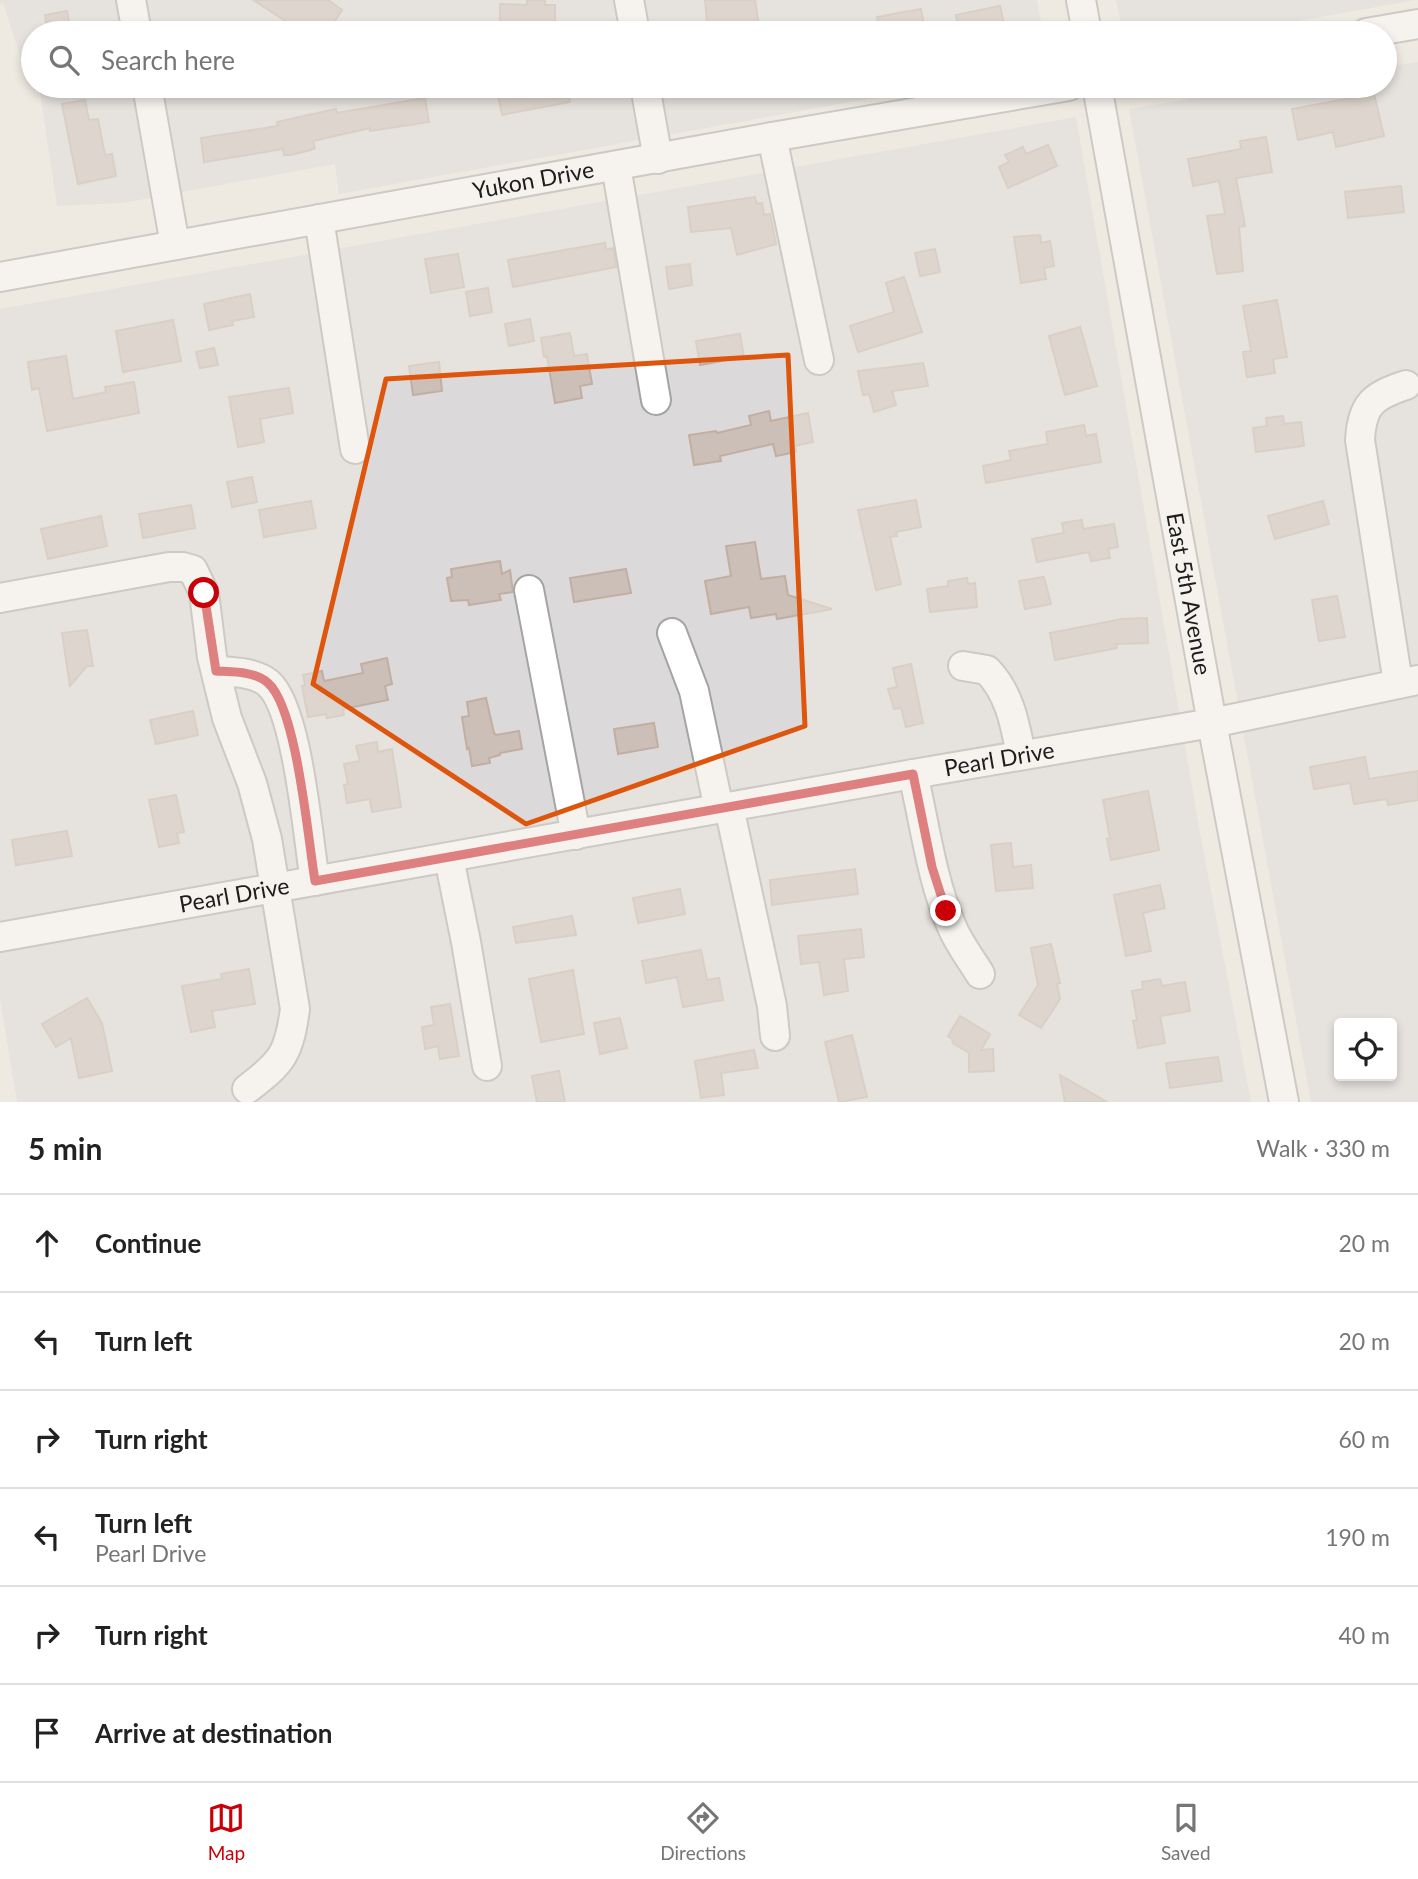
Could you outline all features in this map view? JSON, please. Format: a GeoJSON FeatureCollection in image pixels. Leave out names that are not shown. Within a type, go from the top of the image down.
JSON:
{"type":"FeatureCollection","features":[{"type":"Feature","properties":{"kind":"street"},"geometry":{"type":"LineString","coordinates":[[131,0],[135,21]]}},
{"type":"Feature","properties":{"kind":"street"},"geometry":{"type":"LineString","coordinates":[[629,0],[633,21]]}},
{"type":"Feature","properties":{"kind":"street"},"geometry":{"type":"LineString","coordinates":[[1081,0],[1085,21]]}},
{"type":"Feature","properties":{"kind":"street"},"geometry":{"type":"LineString","coordinates":[[1397,28],[1418,24]]}},
{"type":"Feature","properties":{"kind":"street"},"geometry":{"type":"LineString","coordinates":[[149,98],[175,245]]}},
{"type":"Feature","properties":{"kind":"street"},"geometry":{"type":"LineString","coordinates":[[647,98],[658,159]]}},
{"type":"Feature","properties":{"kind":"street","name":"Yukon Drive"},"geometry":{"type":"LineString","coordinates":[[0,277],[999,98]]}},
{"type":"Feature","properties":{"kind":"street","name":"East 5th Avenue"},"geometry":{"type":"LineString","coordinates":[[1099,98],[1212,723],[1284,1102]]}},
{"type":"Feature","properties":{"kind":"street"},"geometry":{"type":"LineString","coordinates":[[772,137],[819,360]]}},
{"type":"Feature","properties":{"kind":"street"},"geometry":{"type":"LineString","coordinates":[[616,166],[656,400]]}},
{"type":"Feature","properties":{"kind":"street"},"geometry":{"type":"LineString","coordinates":[[319,219],[355,449]]}},
{"type":"Feature","properties":{"kind":"street"},"geometry":{"type":"LineString","coordinates":[[1406,385],[1385,392],[1370,403],[1361,421],[1360,440],[1408,682]]}},
{"type":"Feature","properties":{"kind":"street"},"geometry":{"type":"LineString","coordinates":[[0,598],[150,569],[183,567],[193,570],[204,593],[216,671],[227,718],[260,807],[295,1009],[291,1037],[283,1057],[269,1073],[247,1089]]}},
{"type":"Feature","properties":{"kind":"street"},"geometry":{"type":"LineString","coordinates":[[529,590],[576,835]]}},
{"type":"Feature","properties":{"kind":"street"},"geometry":{"type":"LineString","coordinates":[[672,633],[694,691],[724,808],[772,1006],[775,1036]]}},
{"type":"Feature","properties":{"kind":"street"},"geometry":{"type":"LineString","coordinates":[[963,666],[987,670],[1000,686],[1011,709],[1021,755]]}},
{"type":"Feature","properties":{"kind":"street"},"geometry":{"type":"LineString","coordinates":[[216,671],[255,676],[268,682],[278,695],[295,751],[315,881]]}},
{"type":"Feature","properties":{"kind":"street","name":"Pearl Drive"},"geometry":{"type":"LineString","coordinates":[[0,937],[1212,723],[1408,682]]}},
{"type":"Feature","properties":{"kind":"street"},"geometry":{"type":"LineString","coordinates":[[913,774],[932,867],[946,911],[980,974]]}},
{"type":"Feature","properties":{"kind":"street"},"geometry":{"type":"LineString","coordinates":[[449,858],[487,1066]]}},
{"type":"Feature","properties":{"kind":"highlighted area"},"geometry":{"type":"Polygon","coordinates":[[[788,355],[805,726],[526,824],[313,684],[386,379],[788,355]]]}},
{"type":"Feature","properties":{"kind":"shaded area"},"geometry":{"type":"Polygon","coordinates":[[[0,0],[1037,0],[1041,21],[21,21],[21,59],[3,3],[0,5],[0,0]]]}},
{"type":"Feature","properties":{"kind":"shaded area"},"geometry":{"type":"Polygon","coordinates":[[[1116,0],[1416,0],[1298,21],[1120,21],[1116,0]]]}},
{"type":"Feature","properties":{"kind":"shaded area"},"geometry":{"type":"Polygon","coordinates":[[[1418,62],[1418,1102],[1311,1102],[1129,109],[1195,98],[1397,98],[1397,65],[1418,62]]]}},
{"type":"Feature","properties":{"kind":"shaded area"},"geometry":{"type":"Polygon","coordinates":[[[41,98],[873,98],[339,194],[335,164],[123,203],[57,206],[41,98]]]}},
{"type":"Feature","properties":{"kind":"shaded area"},"geometry":{"type":"Polygon","coordinates":[[[1076,117],[1201,838],[1251,1102],[17,1102],[0,1000],[0,309],[1076,117]]]}},
{"type":"Feature","properties":{"kind":"building"},"geometry":{"type":"Polygon","coordinates":[[[253,0],[328,0],[342,10],[335,21],[285,21],[253,0]]]}},
{"type":"Feature","properties":{"kind":"building"},"geometry":{"type":"Polygon","coordinates":[[[527,0],[545,0],[545,5],[555,5],[555,21],[500,21],[500,4],[527,5],[527,0]]]}},
{"type":"Feature","properties":{"kind":"building"},"geometry":{"type":"Polygon","coordinates":[[[705,0],[755,0],[758,21],[707,21],[705,0]]]}},
{"type":"Feature","properties":{"kind":"building"},"geometry":{"type":"Polygon","coordinates":[[[1000,6],[1003,21],[957,21],[956,15],[1000,6]]]}},
{"type":"Feature","properties":{"kind":"building"},"geometry":{"type":"Polygon","coordinates":[[[921,9],[923,21],[878,21],[877,17],[921,9]]]}},
{"type":"Feature","properties":{"kind":"building"},"geometry":{"type":"Polygon","coordinates":[[[67,11],[69,21],[46,21],[45,15],[67,11]]]}},
{"type":"Feature","properties":{"kind":"building"},"geometry":{"type":"Polygon","coordinates":[[[425,98],[429,122],[370,131],[370,128],[313,141],[315,148],[290,155],[284,155],[283,149],[204,162],[201,138],[278,126],[277,122],[336,109],[337,113],[425,98]]]}},
{"type":"Feature","properties":{"kind":"building"},"geometry":{"type":"Polygon","coordinates":[[[499,98],[569,98],[570,102],[502,115],[499,98]]]}},
{"type":"Feature","properties":{"kind":"building"},"geometry":{"type":"Polygon","coordinates":[[[1352,98],[1375,98],[1384,136],[1336,147],[1333,132],[1298,140],[1292,109],[1352,98]]]}},
{"type":"Feature","properties":{"kind":"building"},"geometry":{"type":"Polygon","coordinates":[[[85,100],[89,120],[98,119],[105,155],[112,154],[116,176],[78,184],[62,104],[85,100]]]}},
{"type":"Feature","properties":{"kind":"building"},"geometry":{"type":"Polygon","coordinates":[[[1266,137],[1272,172],[1236,178],[1245,226],[1239,227],[1243,271],[1217,274],[1207,216],[1225,214],[1219,181],[1193,186],[1188,159],[1241,149],[1240,141],[1266,137]]]}},
{"type":"Feature","properties":{"kind":"building"},"geometry":{"type":"Polygon","coordinates":[[[1048,145],[1057,166],[1008,188],[999,167],[1009,162],[1005,155],[1023,147],[1026,154],[1048,145]]]}},
{"type":"Feature","properties":{"kind":"building"},"geometry":{"type":"Polygon","coordinates":[[[1401,186],[1404,212],[1348,218],[1345,192],[1401,186]]]}},
{"type":"Feature","properties":{"kind":"building"},"geometry":{"type":"Polygon","coordinates":[[[755,197],[757,204],[762,203],[764,215],[770,214],[776,244],[737,255],[731,228],[691,232],[688,207],[755,197]]]}},
{"type":"Feature","properties":{"kind":"building"},"geometry":{"type":"Polygon","coordinates":[[[1040,235],[1041,243],[1050,241],[1054,266],[1044,268],[1046,279],[1021,283],[1014,237],[1040,235]]]}},
{"type":"Feature","properties":{"kind":"building"},"geometry":{"type":"Polygon","coordinates":[[[605,243],[606,250],[613,248],[616,267],[513,287],[508,260],[605,243]]]}},
{"type":"Feature","properties":{"kind":"building"},"geometry":{"type":"Polygon","coordinates":[[[935,249],[940,272],[920,276],[915,253],[935,249]]]}},
{"type":"Feature","properties":{"kind":"building"},"geometry":{"type":"Polygon","coordinates":[[[458,254],[464,287],[431,293],[425,259],[458,254]]]}},
{"type":"Feature","properties":{"kind":"building"},"geometry":{"type":"Polygon","coordinates":[[[690,264],[692,285],[669,289],[666,267],[690,264]]]}},
{"type":"Feature","properties":{"kind":"building"},"geometry":{"type":"Polygon","coordinates":[[[904,277],[922,332],[858,352],[850,326],[894,312],[886,283],[904,277]]]}},
{"type":"Feature","properties":{"kind":"building"},"geometry":{"type":"Polygon","coordinates":[[[488,288],[492,312],[470,316],[466,292],[488,288]]]}},
{"type":"Feature","properties":{"kind":"building"},"geometry":{"type":"Polygon","coordinates":[[[250,294],[254,317],[232,321],[233,325],[209,330],[204,304],[250,294]]]}},
{"type":"Feature","properties":{"kind":"building"},"geometry":{"type":"Polygon","coordinates":[[[1277,300],[1287,357],[1273,359],[1275,373],[1247,377],[1243,352],[1251,351],[1243,306],[1277,300]]]}},
{"type":"Feature","properties":{"kind":"building"},"geometry":{"type":"Polygon","coordinates":[[[530,319],[534,341],[509,346],[505,324],[530,319]]]}},
{"type":"Feature","properties":{"kind":"building"},"geometry":{"type":"Polygon","coordinates":[[[173,320],[181,361],[123,372],[116,331],[173,320]]]}},
{"type":"Feature","properties":{"kind":"building"},"geometry":{"type":"Polygon","coordinates":[[[1080,327],[1097,386],[1065,395],[1049,336],[1080,327]]]}},
{"type":"Feature","properties":{"kind":"building"},"geometry":{"type":"Polygon","coordinates":[[[570,333],[574,356],[587,354],[592,384],[580,386],[582,398],[555,403],[541,338],[570,333]]]}},
{"type":"Feature","properties":{"kind":"building"},"geometry":{"type":"Polygon","coordinates":[[[740,334],[744,357],[700,365],[696,341],[740,334]]]}},
{"type":"Feature","properties":{"kind":"building"},"geometry":{"type":"Polygon","coordinates":[[[214,348],[218,365],[200,368],[196,352],[214,348]]]}},
{"type":"Feature","properties":{"kind":"building"},"geometry":{"type":"Polygon","coordinates":[[[66,356],[73,399],[106,392],[105,387],[134,382],[139,413],[47,431],[39,388],[32,390],[28,362],[66,356]]]}},
{"type":"Feature","properties":{"kind":"building"},"geometry":{"type":"Polygon","coordinates":[[[439,362],[442,391],[413,395],[409,366],[439,362]]]}},
{"type":"Feature","properties":{"kind":"building"},"geometry":{"type":"Polygon","coordinates":[[[923,363],[928,386],[892,391],[896,405],[874,412],[869,394],[863,395],[858,371],[923,363]]]}},
{"type":"Feature","properties":{"kind":"building"},"geometry":{"type":"Polygon","coordinates":[[[289,388],[293,413],[260,419],[264,442],[238,447],[229,397],[289,388]]]}},
{"type":"Feature","properties":{"kind":"building"},"geometry":{"type":"Polygon","coordinates":[[[769,411],[771,421],[808,413],[813,442],[795,446],[796,452],[776,456],[773,444],[720,456],[721,461],[694,465],[689,435],[717,433],[751,425],[749,416],[769,411]]]}},
{"type":"Feature","properties":{"kind":"building"},"geometry":{"type":"Polygon","coordinates":[[[1283,416],[1284,424],[1301,422],[1304,446],[1256,452],[1253,428],[1267,426],[1266,418],[1283,416]]]}},
{"type":"Feature","properties":{"kind":"building"},"geometry":{"type":"Polygon","coordinates":[[[1084,425],[1086,436],[1096,434],[1101,462],[986,483],[983,466],[1011,460],[1009,451],[1048,444],[1046,432],[1084,425]]]}},
{"type":"Feature","properties":{"kind":"building"},"geometry":{"type":"Polygon","coordinates":[[[252,477],[257,502],[232,507],[227,482],[252,477]]]}},
{"type":"Feature","properties":{"kind":"building"},"geometry":{"type":"Polygon","coordinates":[[[916,500],[921,527],[896,532],[897,536],[890,537],[901,584],[876,590],[858,510],[916,500]]]}},
{"type":"Feature","properties":{"kind":"building"},"geometry":{"type":"Polygon","coordinates":[[[311,501],[316,528],[264,537],[259,510],[311,501]]]}},
{"type":"Feature","properties":{"kind":"building"},"geometry":{"type":"Polygon","coordinates":[[[1323,501],[1329,524],[1275,539],[1268,516],[1323,501]]]}},
{"type":"Feature","properties":{"kind":"building"},"geometry":{"type":"Polygon","coordinates":[[[191,505],[195,528],[143,538],[139,514],[191,505]]]}},
{"type":"Feature","properties":{"kind":"building"},"geometry":{"type":"Polygon","coordinates":[[[101,516],[107,546],[48,559],[41,529],[101,516]]]}},
{"type":"Feature","properties":{"kind":"building"},"geometry":{"type":"Polygon","coordinates":[[[1082,520],[1083,529],[1114,524],[1118,547],[1108,549],[1110,558],[1091,561],[1089,552],[1037,562],[1032,539],[1064,533],[1062,523],[1082,520]]]}},
{"type":"Feature","properties":{"kind":"building"},"geometry":{"type":"Polygon","coordinates":[[[755,542],[761,579],[785,576],[788,595],[832,609],[777,619],[776,614],[751,618],[749,607],[711,614],[705,581],[731,576],[726,546],[755,542]]]}},
{"type":"Feature","properties":{"kind":"building"},"geometry":{"type":"Polygon","coordinates":[[[500,561],[502,574],[510,570],[513,592],[499,594],[501,600],[469,605],[468,600],[451,601],[447,578],[452,577],[451,569],[500,561]]]}},
{"type":"Feature","properties":{"kind":"building"},"geometry":{"type":"Polygon","coordinates":[[[626,569],[631,593],[574,602],[570,578],[626,569]]]}},
{"type":"Feature","properties":{"kind":"building"},"geometry":{"type":"Polygon","coordinates":[[[1044,577],[1051,604],[1025,609],[1019,581],[1044,577]]]}},
{"type":"Feature","properties":{"kind":"building"},"geometry":{"type":"Polygon","coordinates":[[[967,578],[968,584],[975,583],[977,607],[930,612],[927,589],[948,586],[948,581],[967,578]]]}},
{"type":"Feature","properties":{"kind":"building"},"geometry":{"type":"Polygon","coordinates":[[[1337,596],[1345,637],[1319,641],[1312,600],[1337,596]]]}},
{"type":"Feature","properties":{"kind":"building"},"geometry":{"type":"Polygon","coordinates":[[[1147,618],[1148,643],[1116,644],[1117,648],[1055,660],[1050,633],[1122,619],[1147,618]]]}},
{"type":"Feature","properties":{"kind":"building"},"geometry":{"type":"Polygon","coordinates":[[[87,630],[93,666],[87,666],[70,686],[62,633],[87,630]]]}},
{"type":"Feature","properties":{"kind":"building"},"geometry":{"type":"Polygon","coordinates":[[[387,658],[392,684],[385,686],[388,700],[343,709],[344,715],[308,717],[302,686],[305,685],[303,675],[322,671],[324,681],[363,673],[361,664],[387,658]]]}},
{"type":"Feature","properties":{"kind":"building"},"geometry":{"type":"Polygon","coordinates":[[[911,664],[923,723],[906,727],[901,708],[894,709],[888,689],[897,687],[893,668],[911,664]]]}},
{"type":"Feature","properties":{"kind":"building"},"geometry":{"type":"Polygon","coordinates":[[[486,698],[494,733],[496,735],[519,731],[522,749],[500,753],[489,758],[490,763],[472,766],[462,717],[469,716],[467,702],[486,698]]]}},
{"type":"Feature","properties":{"kind":"building"},"geometry":{"type":"Polygon","coordinates":[[[193,711],[198,735],[156,744],[150,720],[193,711]]]}},
{"type":"Feature","properties":{"kind":"building"},"geometry":{"type":"Polygon","coordinates":[[[654,723],[658,747],[618,754],[614,729],[654,723]]]}},
{"type":"Feature","properties":{"kind":"building"},"geometry":{"type":"Polygon","coordinates":[[[377,742],[378,752],[392,749],[401,807],[372,812],[370,799],[347,803],[344,785],[348,784],[344,764],[360,761],[356,746],[377,742]]]}},
{"type":"Feature","properties":{"kind":"building"},"geometry":{"type":"Polygon","coordinates":[[[1365,757],[1369,779],[1418,771],[1418,800],[1388,805],[1387,799],[1354,804],[1350,783],[1314,789],[1310,767],[1365,757]]]}},
{"type":"Feature","properties":{"kind":"building"},"geometry":{"type":"Polygon","coordinates":[[[1148,791],[1159,850],[1111,860],[1103,800],[1148,791]]]}},
{"type":"Feature","properties":{"kind":"building"},"geometry":{"type":"Polygon","coordinates":[[[176,795],[184,832],[177,833],[179,843],[159,847],[149,800],[176,795]]]}},
{"type":"Feature","properties":{"kind":"building"},"geometry":{"type":"Polygon","coordinates":[[[67,831],[72,856],[16,865],[12,840],[67,831]]]}},
{"type":"Feature","properties":{"kind":"building"},"geometry":{"type":"Polygon","coordinates":[[[1011,843],[1013,867],[1031,865],[1033,888],[996,891],[991,845],[1011,843]]]}},
{"type":"Feature","properties":{"kind":"building"},"geometry":{"type":"Polygon","coordinates":[[[855,869],[858,894],[772,905],[770,880],[855,869]]]}},
{"type":"Feature","properties":{"kind":"building"},"geometry":{"type":"Polygon","coordinates":[[[1160,885],[1165,908],[1143,913],[1151,951],[1126,956],[1114,895],[1160,885]]]}},
{"type":"Feature","properties":{"kind":"building"},"geometry":{"type":"Polygon","coordinates":[[[680,889],[685,914],[638,923],[633,898],[680,889]]]}},
{"type":"Feature","properties":{"kind":"building"},"geometry":{"type":"Polygon","coordinates":[[[572,916],[576,935],[516,943],[513,927],[572,916]]]}},
{"type":"Feature","properties":{"kind":"building"},"geometry":{"type":"Polygon","coordinates":[[[861,929],[864,957],[844,959],[848,991],[824,995],[819,962],[801,964],[798,936],[861,929]]]}},
{"type":"Feature","properties":{"kind":"building"},"geometry":{"type":"Polygon","coordinates":[[[1051,944],[1060,983],[1057,984],[1060,999],[1041,1028],[1019,1015],[1038,985],[1031,948],[1051,944]]]}},
{"type":"Feature","properties":{"kind":"building"},"geometry":{"type":"Polygon","coordinates":[[[701,950],[707,980],[719,978],[723,1000],[683,1007],[677,977],[646,983],[642,961],[701,950]]]}},
{"type":"Feature","properties":{"kind":"building"},"geometry":{"type":"Polygon","coordinates":[[[249,969],[255,1004],[212,1011],[215,1027],[191,1032],[182,986],[222,979],[221,974],[249,969]]]}},
{"type":"Feature","properties":{"kind":"building"},"geometry":{"type":"Polygon","coordinates":[[[573,970],[584,1034],[541,1042],[529,979],[573,970]]]}},
{"type":"Feature","properties":{"kind":"building"},"geometry":{"type":"Polygon","coordinates":[[[1160,979],[1162,986],[1185,982],[1190,1011],[1160,1016],[1165,1043],[1138,1048],[1133,1021],[1137,1020],[1132,991],[1143,989],[1142,982],[1160,979]]]}},
{"type":"Feature","properties":{"kind":"building"},"geometry":{"type":"Polygon","coordinates":[[[87,998],[102,1023],[112,1071],[79,1078],[71,1038],[56,1047],[42,1024],[87,998]]]}},
{"type":"Feature","properties":{"kind":"building"},"geometry":{"type":"Polygon","coordinates":[[[450,1004],[459,1056],[440,1059],[438,1046],[425,1049],[422,1027],[434,1025],[431,1007],[450,1004]]]}},
{"type":"Feature","properties":{"kind":"building"},"geometry":{"type":"Polygon","coordinates":[[[960,1016],[990,1034],[981,1050],[993,1049],[994,1071],[969,1072],[969,1053],[953,1043],[948,1036],[960,1016]]]}},
{"type":"Feature","properties":{"kind":"building"},"geometry":{"type":"Polygon","coordinates":[[[620,1018],[627,1048],[600,1054],[594,1023],[620,1018]]]}},
{"type":"Feature","properties":{"kind":"building"},"geometry":{"type":"Polygon","coordinates":[[[852,1035],[867,1097],[839,1102],[825,1042],[852,1035]]]}},
{"type":"Feature","properties":{"kind":"building"},"geometry":{"type":"Polygon","coordinates":[[[754,1050],[758,1068],[721,1073],[724,1095],[701,1098],[695,1061],[754,1050]]]}},
{"type":"Feature","properties":{"kind":"building"},"geometry":{"type":"Polygon","coordinates":[[[1218,1057],[1222,1081],[1170,1088],[1166,1063],[1218,1057]]]}},
{"type":"Feature","properties":{"kind":"building"},"geometry":{"type":"Polygon","coordinates":[[[559,1071],[565,1102],[537,1102],[532,1076],[559,1071]]]}},
{"type":"Feature","properties":{"kind":"building"},"geometry":{"type":"Polygon","coordinates":[[[1060,1075],[1107,1102],[1065,1102],[1060,1075]]]}},
{"type":"Feature","properties":{"kind":"route"},"geometry":{"type":"LineString","coordinates":[[204,593],[216,671],[255,676],[268,682],[278,695],[295,751],[315,881],[913,774],[932,867],[946,911]]}}]}
